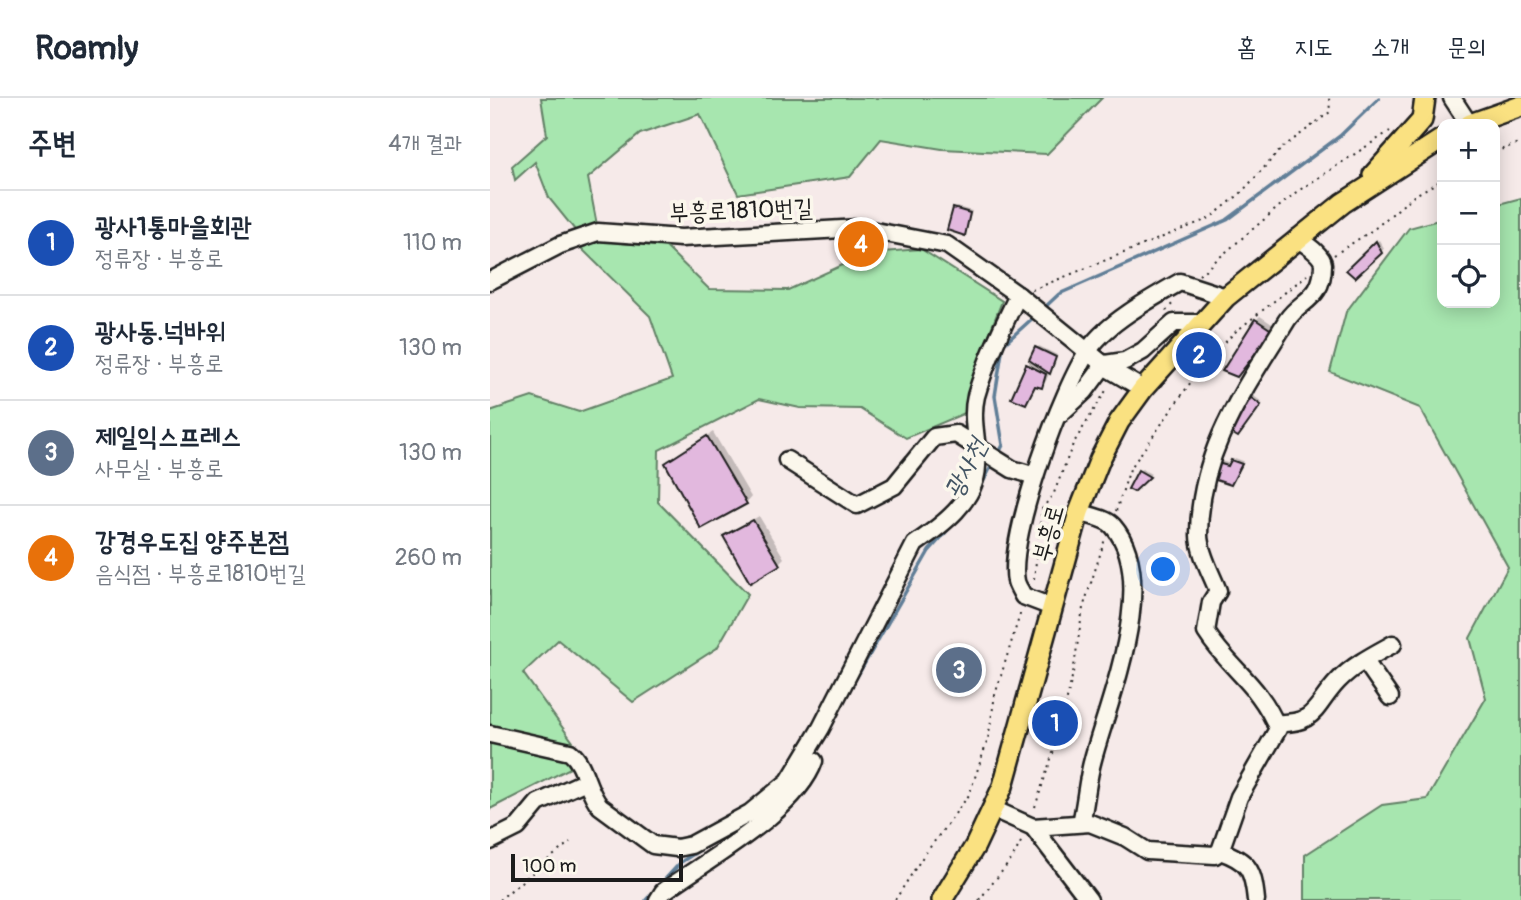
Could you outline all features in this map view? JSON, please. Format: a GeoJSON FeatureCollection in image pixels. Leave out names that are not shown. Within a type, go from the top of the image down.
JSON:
{"type":"FeatureCollection","features":[{"type":"Feature","properties":{"kind":"main road"},"geometry":{"type":"LineString","coordinates":[[1360,192],[1422,120],[1425,98]]}},
{"type":"Feature","properties":{"kind":"main road"},"geometry":{"type":"LineString","coordinates":[[1484,119],[1521,106]]}},
{"type":"Feature","properties":{"kind":"main road","name":"부흥로"},"geometry":{"type":"LineString","coordinates":[[942,900],[993,809],[1023,723],[1079,512],[1100,458],[1119,422],[1143,389],[1200,323],[1226,298],[1297,238],[1360,192],[1437,142]]}},
{"type":"Feature","properties":{"kind":"street"},"geometry":{"type":"LineString","coordinates":[[1452,98],[1467,119]]}},
{"type":"Feature","properties":{"kind":"street","name":"부흥로1810번길"},"geometry":{"type":"LineString","coordinates":[[490,281],[561,245],[598,232],[681,238],[860,228],[947,246],[1089,349]]}},
{"type":"Feature","properties":{"kind":"street"},"geometry":{"type":"LineString","coordinates":[[1035,829],[1090,823],[1125,837],[1147,851],[1215,855],[1220,851],[1239,797],[1278,729],[1267,702],[1217,648],[1206,632],[1211,602],[1218,591],[1199,537],[1206,469],[1221,436],[1253,371],[1281,335],[1288,319],[1314,298],[1323,263],[1320,256],[1297,238]]}},
{"type":"Feature","properties":{"kind":"street"},"geometry":{"type":"LineString","coordinates":[[1052,607],[1023,596],[1016,582],[1016,556],[1035,476],[1055,418],[1089,349],[1147,300],[1180,282],[1226,298]]}},
{"type":"Feature","properties":{"kind":"street"},"geometry":{"type":"LineString","coordinates":[[658,900],[703,849],[789,782],[821,727],[915,544],[940,526],[970,493],[977,466],[976,398],[995,342],[1022,298]]}},
{"type":"Feature","properties":{"kind":"street"},"geometry":{"type":"LineString","coordinates":[[1055,418],[1085,391],[1105,364],[1125,361],[1143,351],[1174,323],[1200,323]]}},
{"type":"Feature","properties":{"kind":"street"},"geometry":{"type":"LineString","coordinates":[[1089,349],[1105,364],[1143,389]]}},
{"type":"Feature","properties":{"kind":"street"},"geometry":{"type":"LineString","coordinates":[[787,460],[857,505],[894,486],[933,437],[956,434],[1012,469],[1035,476]]}},
{"type":"Feature","properties":{"kind":"street"},"geometry":{"type":"LineString","coordinates":[[1079,512],[1111,523],[1127,546],[1134,606],[1110,707],[1092,761],[1079,823]]}},
{"type":"Feature","properties":{"kind":"street"},"geometry":{"type":"LineString","coordinates":[[1275,723],[1293,724],[1312,716],[1339,680],[1393,644]]}},
{"type":"Feature","properties":{"kind":"street"},"geometry":{"type":"LineString","coordinates":[[1365,661],[1390,697]]}},
{"type":"Feature","properties":{"kind":"street"},"geometry":{"type":"LineString","coordinates":[[490,734],[570,752],[577,758],[600,806],[653,845],[677,848],[703,849],[753,832],[808,778],[814,761]]}},
{"type":"Feature","properties":{"kind":"street"},"geometry":{"type":"LineString","coordinates":[[490,841],[518,827],[538,803],[586,780]]}},
{"type":"Feature","properties":{"kind":"street"},"geometry":{"type":"LineString","coordinates":[[993,809],[1035,829],[1089,900]]}},
{"type":"Feature","properties":{"kind":"street"},"geometry":{"type":"LineString","coordinates":[[1220,851],[1239,858],[1254,876],[1256,900]]}},
{"type":"Feature","properties":{"kind":"path"},"geometry":{"type":"LineString","coordinates":[[1022,298],[1210,218],[1240,194],[1282,148],[1330,111],[1329,98]]}},
{"type":"Feature","properties":{"kind":"path"},"geometry":{"type":"LineString","coordinates":[[1161,317],[1204,269],[1295,193],[1398,126]]}},
{"type":"Feature","properties":{"kind":"path"},"geometry":{"type":"LineString","coordinates":[[1500,150],[1521,142]]}},
{"type":"Feature","properties":{"kind":"path"},"geometry":{"type":"LineString","coordinates":[[1035,807],[1058,738],[1073,673],[1083,608],[1130,469],[1158,423],[1200,369],[1234,334],[1323,263],[1415,195],[1438,182]]}},
{"type":"Feature","properties":{"kind":"path"},"geometry":{"type":"LineString","coordinates":[[1034,579],[1042,509],[1054,492],[1073,444],[1107,389]]}},
{"type":"Feature","properties":{"kind":"path"},"geometry":{"type":"LineString","coordinates":[[895,900],[922,858],[969,795],[988,739],[995,695],[1023,607]]}},
{"type":"Feature","properties":{"kind":"path"},"geometry":{"type":"LineString","coordinates":[[979,900],[1035,829]]}},
{"type":"Feature","properties":{"kind":"path"},"geometry":{"type":"LineString","coordinates":[[499,900],[570,842]]}},
{"type":"Feature","properties":{"kind":"green space"},"geometry":{"type":"Polygon","coordinates":[[[541,98],[1102,98],[1047,154],[942,149],[881,139],[850,177],[738,194],[700,114],[640,134],[588,178],[600,241],[666,247],[709,289],[788,290],[869,253],[921,249],[1002,301],[977,365],[965,413],[906,438],[860,409],[800,408],[759,399],[659,450],[658,502],[748,594],[717,648],[633,702],[558,640],[523,673],[586,760],[490,809],[490,411],[532,397],[579,412],[672,379],[650,316],[582,249],[575,230],[549,198],[535,162],[515,180],[512,166],[547,135],[541,98]]]}},
{"type":"Feature","properties":{"kind":"green space"},"geometry":{"type":"Polygon","coordinates":[[[1521,198],[1521,900],[1305,900],[1305,855],[1382,805],[1427,799],[1486,698],[1470,638],[1508,567],[1420,408],[1330,372],[1346,312],[1409,228],[1437,220],[1437,308],[1500,308],[1500,204],[1521,198]]]}},
{"type":"Feature","properties":{"kind":"building"},"geometry":{"type":"Polygon","coordinates":[[[953,208],[970,213],[965,236],[947,230],[953,208]]]}},
{"type":"Feature","properties":{"kind":"building"},"geometry":{"type":"Polygon","coordinates":[[[842,238],[872,239],[872,247],[842,249],[842,238]]]}},
{"type":"Feature","properties":{"kind":"building"},"geometry":{"type":"Polygon","coordinates":[[[1376,241],[1382,253],[1355,278],[1346,270],[1376,241]]]}},
{"type":"Feature","properties":{"kind":"building"},"geometry":{"type":"Polygon","coordinates":[[[1255,319],[1273,331],[1237,377],[1222,371],[1255,319]]]}},
{"type":"Feature","properties":{"kind":"building"},"geometry":{"type":"Polygon","coordinates":[[[1035,347],[1056,357],[1050,374],[1029,360],[1035,347]]]}},
{"type":"Feature","properties":{"kind":"building"},"geometry":{"type":"Polygon","coordinates":[[[1026,364],[1046,374],[1042,388],[1035,386],[1026,404],[1011,398],[1026,364]]]}},
{"type":"Feature","properties":{"kind":"building"},"geometry":{"type":"Polygon","coordinates":[[[1247,395],[1261,405],[1238,437],[1228,431],[1247,395]]]}},
{"type":"Feature","properties":{"kind":"building"},"geometry":{"type":"Polygon","coordinates":[[[707,436],[747,504],[701,529],[665,463],[707,436]]]}},
{"type":"Feature","properties":{"kind":"building"},"geometry":{"type":"Polygon","coordinates":[[[1231,460],[1242,464],[1231,485],[1210,478],[1214,462],[1228,466],[1231,460]]]}},
{"type":"Feature","properties":{"kind":"building"},"geometry":{"type":"Polygon","coordinates":[[[1138,470],[1150,477],[1134,492],[1128,489],[1138,470]]]}},
{"type":"Feature","properties":{"kind":"building"},"geometry":{"type":"Polygon","coordinates":[[[753,520],[780,565],[750,583],[723,536],[753,520]]]}},
{"type":"Feature","properties":{"kind":"waterway","name":"광사천"},"geometry":{"type":"LineString","coordinates":[[1043,309],[1059,294],[1227,220],[1340,136],[1379,98]]}},
{"type":"Feature","properties":{"kind":"waterway","name":"광사천"},"geometry":{"type":"LineString","coordinates":[[999,453],[1003,445],[995,396],[1003,345],[1035,316]]}},
{"type":"Feature","properties":{"kind":"waterway","name":"광사천"},"geometry":{"type":"LineString","coordinates":[[979,490],[993,463]]}},
{"type":"Feature","properties":{"kind":"waterway","name":"광사천"},"geometry":{"type":"LineString","coordinates":[[838,710],[929,551],[972,503]]}},
{"type":"Feature","properties":{"kind":"waterway","name":"광사천"},"geometry":{"type":"LineString","coordinates":[[646,900],[681,862],[709,844]]}},
{"type":"Feature","properties":{"kind":"place","name":"강경우도집 양주본점"},"geometry":{"type":"Point","coordinates":[861,244]}},
{"type":"Feature","properties":{"kind":"place","name":"광사동.넉바위"},"geometry":{"type":"Point","coordinates":[1199,355]}},
{"type":"Feature","properties":{"kind":"place","name":"제일익스프레스"},"geometry":{"type":"Point","coordinates":[959,670]}},
{"type":"Feature","properties":{"kind":"place","name":"광사1통마을회관"},"geometry":{"type":"Point","coordinates":[1055,723]}}]}
